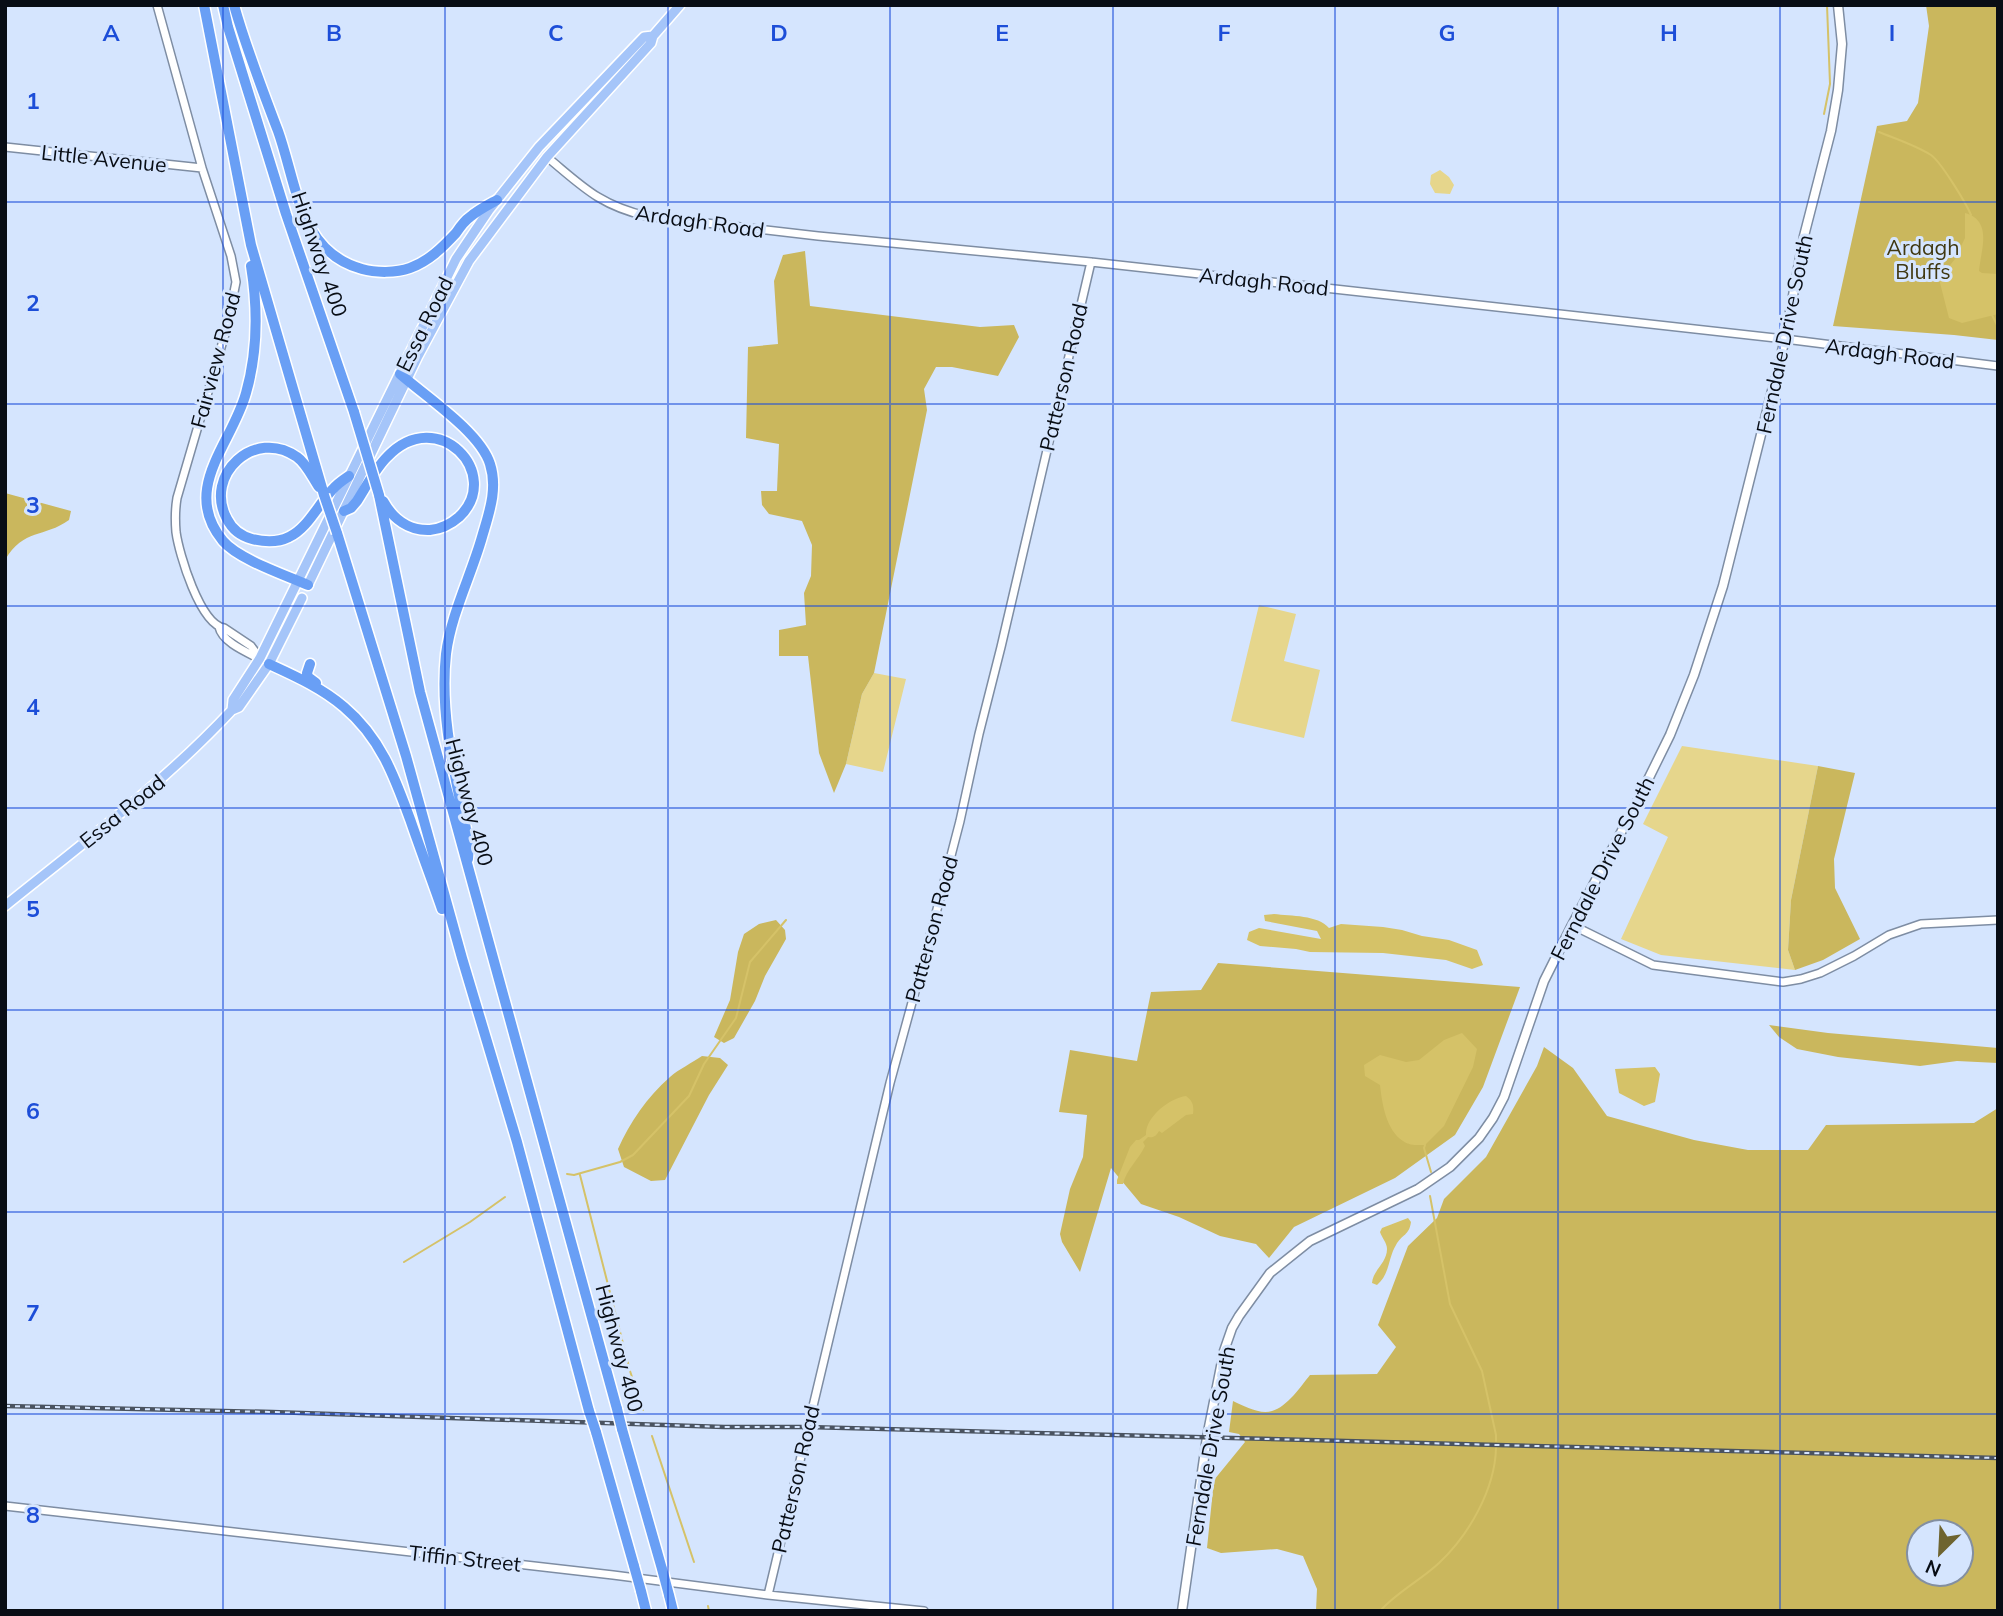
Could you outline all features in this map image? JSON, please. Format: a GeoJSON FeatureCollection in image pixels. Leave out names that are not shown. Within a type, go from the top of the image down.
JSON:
{"type":"FeatureCollection","features":[{"type":"Feature","properties":{"kind":"highway"},"geometry":{"type":"LineString","coordinates":[[204,5],[251,244],[324,495],[406,756],[517,1142],[646,1611]]}},
{"type":"Feature","properties":{"kind":"highway","name":"Highway 400"},"geometry":{"type":"LineString","coordinates":[[223,5],[285,214],[354,412],[379,495],[420,692],[673,1611]]}},
{"type":"Feature","properties":{"kind":"highway"},"geometry":{"type":"LineString","coordinates":[[233,5],[279,135],[302,210],[311,231],[324,248],[338,259],[370,271],[407,269],[429,259],[469,217],[497,200]]}},
{"type":"Feature","properties":{"kind":"highway"},"geometry":{"type":"LineString","coordinates":[[251,244],[256,346],[246,394],[211,470],[205,496],[207,515],[223,541],[238,553],[308,585]]}},
{"type":"Feature","properties":{"kind":"highway"},"geometry":{"type":"LineString","coordinates":[[403,377],[473,436],[490,463],[493,478],[488,518],[449,638],[444,681],[444,708],[450,749],[469,844],[467,866]]}},
{"type":"Feature","properties":{"kind":"highway"},"geometry":{"type":"LineString","coordinates":[[344,511],[357,501],[386,457],[402,444],[419,438],[435,438],[457,447],[473,474],[468,507],[451,523],[440,528],[417,529],[405,525],[387,509],[379,495]]}},
{"type":"Feature","properties":{"kind":"highway"},"geometry":{"type":"LineString","coordinates":[[324,495],[299,458],[283,449],[271,448],[243,455],[224,478],[220,494],[222,508],[230,524],[239,533],[248,538],[275,541],[292,536],[333,488],[349,476]]}},
{"type":"Feature","properties":{"kind":"highway"},"geometry":{"type":"LineString","coordinates":[[269,664],[332,697],[372,736],[392,771],[462,958]]}},
{"type":"Feature","properties":{"kind":"highway"},"geometry":{"type":"LineString","coordinates":[[310,664],[308,677],[326,689],[332,697]]}},
{"type":"Feature","properties":{"kind":"main road","name":"Essa Road"},"geometry":{"type":"LineString","coordinates":[[232,710],[233,700],[260,658],[349,476],[468,261],[547,156],[647,48],[653,36],[680,5]]}},
{"type":"Feature","properties":{"kind":"main road","name":"Ferndale Drive South"},"geometry":{"type":"LineString","coordinates":[[1182,1611],[1214,1403],[1224,1351],[1232,1328],[1270,1273],[1310,1241],[1418,1189],[1450,1167],[1479,1138],[1504,1097],[1538,997],[1572,925],[1670,734],[1694,675],[1723,586],[1785,340],[1804,236],[1831,131],[1838,90],[1842,44],[1838,5]]}},
{"type":"Feature","properties":{"kind":"main road","name":"Essa Road"},"geometry":{"type":"LineString","coordinates":[[5,906],[157,783],[239,706],[269,664],[302,598],[344,511],[456,259],[497,200],[548,138],[644,37],[653,36]]}},
{"type":"Feature","properties":{"kind":"street","name":"Fairview Road"},"geometry":{"type":"LineString","coordinates":[[157,5],[202,168],[231,256],[236,282],[227,327],[177,498],[176,530],[184,564],[203,611],[211,622],[251,646],[260,658]]}},
{"type":"Feature","properties":{"kind":"street","name":"Little Avenue"},"geometry":{"type":"LineString","coordinates":[[5,147],[202,168]]}},
{"type":"Feature","properties":{"kind":"street","name":"Ardagh Road"},"geometry":{"type":"LineString","coordinates":[[547,156],[607,204],[646,216],[818,236],[1091,262],[1998,366]]}},
{"type":"Feature","properties":{"kind":"street","name":"Patterson Road"},"geometry":{"type":"LineString","coordinates":[[768,1595],[890,1083],[960,821],[978,734],[1001,647],[1091,262]]}},
{"type":"Feature","properties":{"kind":"street"},"geometry":{"type":"LineString","coordinates":[[260,658],[269,664]]}},
{"type":"Feature","properties":{"kind":"street"},"geometry":{"type":"LineString","coordinates":[[1572,925],[1653,965],[1783,982],[1820,973],[1889,935],[1921,923],[1998,920]]}},
{"type":"Feature","properties":{"kind":"street","name":"Tiffin Street"},"geometry":{"type":"LineString","coordinates":[[5,1506],[924,1611]]}},
{"type":"Feature","properties":{"kind":"shaded area"},"geometry":{"type":"Polygon","coordinates":[[[1440,170],[1454,185],[1450,194],[1435,193],[1430,184],[1431,175],[1440,170]]]}},
{"type":"Feature","properties":{"kind":"shaded area"},"geometry":{"type":"Polygon","coordinates":[[[1965,213],[1974,217],[1982,229],[1983,245],[1979,271],[1998,274],[1998,314],[1962,323],[1949,318],[1939,279],[1955,259],[1965,238],[1965,213]]]}},
{"type":"Feature","properties":{"kind":"shaded area"},"geometry":{"type":"Polygon","coordinates":[[[1259,605],[1296,614],[1284,661],[1320,670],[1304,738],[1231,721],[1259,605]]]}},
{"type":"Feature","properties":{"kind":"shaded area"},"geometry":{"type":"Polygon","coordinates":[[[874,673],[906,679],[883,772],[846,764],[862,694],[874,673]]]}},
{"type":"Feature","properties":{"kind":"shaded area"},"geometry":{"type":"Polygon","coordinates":[[[1682,746],[1818,766],[1791,900],[1788,950],[1795,970],[1661,955],[1621,939],[1668,837],[1643,824],[1682,746]]]}},
{"type":"Feature","properties":{"kind":"shaded area"},"geometry":{"type":"Polygon","coordinates":[[[1264,915],[1311,918],[1329,928],[1341,924],[1383,927],[1449,940],[1477,950],[1483,965],[1472,969],[1446,960],[1383,953],[1310,952],[1260,946],[1247,940],[1249,932],[1259,928],[1321,939],[1317,931],[1265,921],[1264,915]]]}},
{"type":"Feature","properties":{"kind":"shaded area"},"geometry":{"type":"Polygon","coordinates":[[[1462,1033],[1477,1049],[1473,1067],[1444,1126],[1425,1145],[1406,1143],[1397,1136],[1389,1123],[1380,1085],[1365,1076],[1364,1065],[1380,1055],[1406,1062],[1419,1060],[1444,1040],[1462,1033]]]}},
{"type":"Feature","properties":{"kind":"shaded area"},"geometry":{"type":"Polygon","coordinates":[[[1655,1067],[1660,1074],[1655,1102],[1644,1106],[1619,1093],[1615,1069],[1655,1067]]]}},
{"type":"Feature","properties":{"kind":"shaded area"},"geometry":{"type":"Polygon","coordinates":[[[1186,1096],[1192,1104],[1193,1114],[1186,1115],[1162,1133],[1159,1131],[1155,1136],[1148,1137],[1123,1184],[1117,1184],[1130,1147],[1146,1135],[1154,1115],[1166,1104],[1186,1096]]]}},
{"type":"Feature","properties":{"kind":"shaded area"},"geometry":{"type":"Polygon","coordinates":[[[1408,1218],[1411,1222],[1409,1230],[1393,1250],[1384,1276],[1377,1285],[1372,1283],[1387,1249],[1380,1232],[1382,1228],[1408,1218]]]}},
{"type":"Feature","properties":{"kind":"green space","name":"Ardagh Bluffs"},"geometry":{"type":"Polygon","coordinates":[[[1926,5],[1998,5],[1998,340],[1833,326],[1877,126],[1907,121],[1918,103],[1929,26],[1926,5]]]}},
{"type":"Feature","properties":{"kind":"green space"},"geometry":{"type":"Polygon","coordinates":[[[805,251],[810,306],[980,327],[1014,325],[1019,337],[998,376],[952,367],[936,367],[924,389],[927,410],[874,673],[862,694],[846,764],[834,793],[819,753],[808,656],[779,656],[779,630],[806,625],[804,593],[811,576],[812,545],[802,521],[769,514],[762,505],[761,491],[777,491],[779,444],[746,438],[748,347],[778,344],[774,281],[783,255],[805,251]]]}},
{"type":"Feature","properties":{"kind":"green space"},"geometry":{"type":"Polygon","coordinates":[[[5,493],[71,511],[69,520],[27,538],[12,550],[5,560],[5,493]]]}},
{"type":"Feature","properties":{"kind":"green space"},"geometry":{"type":"Polygon","coordinates":[[[1818,766],[1855,773],[1834,859],[1835,888],[1860,939],[1823,960],[1795,970],[1788,950],[1791,900],[1818,766]]]}},
{"type":"Feature","properties":{"kind":"green space"},"geometry":{"type":"Polygon","coordinates":[[[776,920],[785,930],[786,939],[734,1038],[724,1043],[714,1037],[730,1000],[738,952],[744,934],[759,924],[776,920]]]}},
{"type":"Feature","properties":{"kind":"green space"},"geometry":{"type":"Polygon","coordinates":[[[1218,963],[1520,987],[1483,1087],[1455,1135],[1395,1178],[1294,1227],[1269,1258],[1256,1244],[1220,1236],[1179,1217],[1141,1204],[1111,1168],[1080,1272],[1060,1234],[1070,1189],[1083,1157],[1087,1115],[1059,1112],[1070,1050],[1137,1061],[1151,992],[1201,990],[1218,963]]]}},
{"type":"Feature","properties":{"kind":"green space"},"geometry":{"type":"Polygon","coordinates":[[[1769,1025],[1998,1048],[1998,1063],[1957,1061],[1920,1066],[1838,1057],[1797,1049],[1779,1037],[1769,1025]]]}},
{"type":"Feature","properties":{"kind":"green space"},"geometry":{"type":"Polygon","coordinates":[[[1544,1047],[1573,1068],[1607,1116],[1694,1140],[1748,1150],[1808,1150],[1826,1125],[1974,1123],[1998,1108],[1998,1611],[1316,1611],[1317,1589],[1303,1556],[1277,1549],[1221,1553],[1207,1548],[1214,1480],[1245,1442],[1239,1434],[1229,1432],[1233,1401],[1267,1412],[1278,1409],[1288,1401],[1310,1375],[1377,1374],[1396,1347],[1378,1325],[1408,1246],[1437,1218],[1444,1199],[1486,1157],[1537,1066],[1544,1047]]]}},
{"type":"Feature","properties":{"kind":"green space"},"geometry":{"type":"Polygon","coordinates":[[[702,1056],[720,1058],[728,1065],[709,1095],[665,1180],[651,1181],[624,1167],[618,1149],[640,1110],[670,1077],[702,1056]]]}},
{"type":"Feature","properties":{"kind":"waterway"},"geometry":{"type":"LineString","coordinates":[[1824,114],[1830,84],[1827,5]]}},
{"type":"Feature","properties":{"kind":"waterway"},"geometry":{"type":"LineString","coordinates":[[1879,132],[1931,155],[1947,174],[1971,215]]}},
{"type":"Feature","properties":{"kind":"waterway"},"geometry":{"type":"LineString","coordinates":[[1992,315],[1998,327]]}},
{"type":"Feature","properties":{"kind":"waterway"},"geometry":{"type":"LineString","coordinates":[[567,1174],[574,1175],[620,1162],[633,1155],[689,1096],[704,1064],[736,1018],[750,962],[786,920]]}},
{"type":"Feature","properties":{"kind":"waterway"},"geometry":{"type":"LineString","coordinates":[[1425,1145],[1431,1172]]}},
{"type":"Feature","properties":{"kind":"waterway"},"geometry":{"type":"LineString","coordinates":[[580,1175],[630,1371],[643,1410]]}},
{"type":"Feature","properties":{"kind":"waterway"},"geometry":{"type":"LineString","coordinates":[[1430,1196],[1450,1304],[1482,1371],[1496,1441]]}},
{"type":"Feature","properties":{"kind":"waterway"},"geometry":{"type":"LineString","coordinates":[[404,1262],[505,1197]]}},
{"type":"Feature","properties":{"kind":"waterway"},"geometry":{"type":"LineString","coordinates":[[652,1436],[694,1562]]}},
{"type":"Feature","properties":{"kind":"waterway"},"geometry":{"type":"LineString","coordinates":[[1380,1611],[1439,1563],[1470,1525],[1491,1479],[1496,1448]]}},
{"type":"Feature","properties":{"kind":"waterway"},"geometry":{"type":"LineString","coordinates":[[708,1606],[709,1611]]}},
{"type":"Feature","properties":{"kind":"railway"},"geometry":{"type":"LineString","coordinates":[[5,1406],[724,1427],[1998,1458]]}}]}
